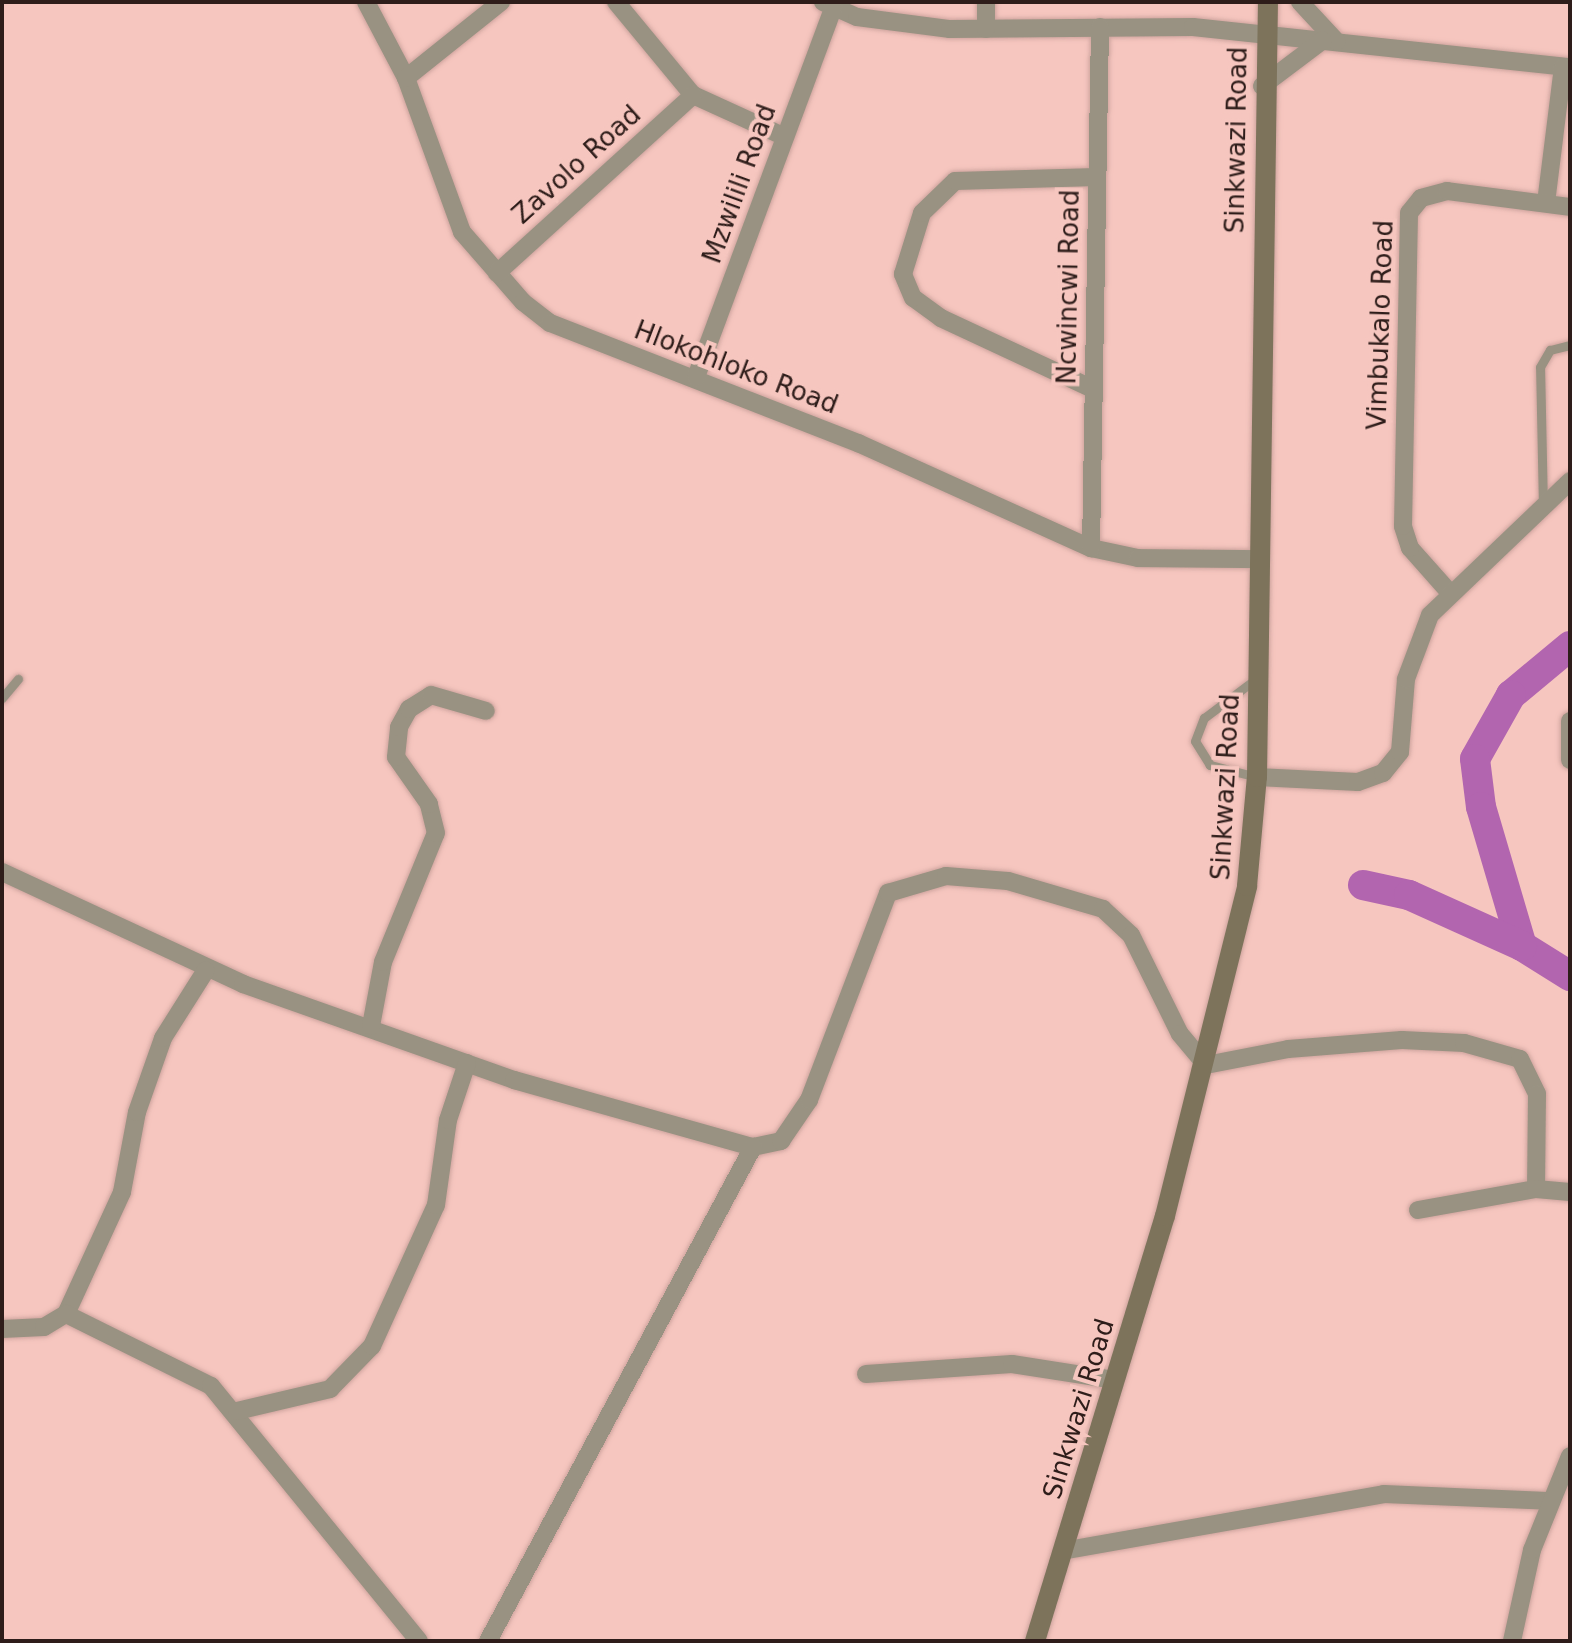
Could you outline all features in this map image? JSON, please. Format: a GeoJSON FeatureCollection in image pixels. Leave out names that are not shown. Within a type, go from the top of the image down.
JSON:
{"type":"FeatureCollection","features":[{"type":"Feature","properties":{"kind":"street","name":"Hlokohloko Road"},"geometry":{"type":"LineString","coordinates":[[366,2],[406,78],[456,220],[497,273],[550,323],[696,377],[1091,548],[1138,558],[1261,559]]}},
{"type":"Feature","properties":{"kind":"street"},"geometry":{"type":"LineString","coordinates":[[406,78],[501,2]]}},
{"type":"Feature","properties":{"kind":"street"},"geometry":{"type":"LineString","coordinates":[[641,2],[621,8],[693,95],[785,137]]}},
{"type":"Feature","properties":{"kind":"street"},"geometry":{"type":"LineString","coordinates":[[986,2],[986,29]]}},
{"type":"Feature","properties":{"kind":"street","name":"Sinkwazi Road"},"geometry":{"type":"LineString","coordinates":[[1035,1641],[1206,1065],[1247,886],[1257,777],[1261,559],[1262,86],[1268,2]]}},
{"type":"Feature","properties":{"kind":"street"},"geometry":{"type":"LineString","coordinates":[[1300,2],[1330,41]]}},
{"type":"Feature","properties":{"kind":"street"},"geometry":{"type":"LineString","coordinates":[[828,5],[897,24],[986,29],[1100,27],[1265,32],[1567,67],[1546,203]]}},
{"type":"Feature","properties":{"kind":"street","name":"Mzwilili Road"},"geometry":{"type":"LineString","coordinates":[[696,377],[785,137],[828,5]]}},
{"type":"Feature","properties":{"kind":"street","name":"Ncwincwi Road"},"geometry":{"type":"LineString","coordinates":[[1091,548],[1100,27]]}},
{"type":"Feature","properties":{"kind":"street"},"geometry":{"type":"LineString","coordinates":[[1262,86],[1330,41]]}},
{"type":"Feature","properties":{"kind":"street","name":"Zavolo Road"},"geometry":{"type":"LineString","coordinates":[[497,273],[693,95]]}},
{"type":"Feature","properties":{"kind":"street"},"geometry":{"type":"LineString","coordinates":[[1093,389],[941,318],[913,298],[903,274],[922,213],[955,181],[1097,177]]}},
{"type":"Feature","properties":{"kind":"street","name":"Vimbukalo Road"},"geometry":{"type":"LineString","coordinates":[[1450,593],[1410,548],[1403,526],[1409,213],[1421,198],[1447,191],[1570,207]]}},
{"type":"Feature","properties":{"kind":"street"},"geometry":{"type":"LineString","coordinates":[[1257,777],[1358,782],[1383,773],[1400,752],[1412,656],[1450,593],[1543,511],[1570,481]]}},
{"type":"Feature","properties":{"kind":"street"},"geometry":{"type":"LineString","coordinates":[[371,1026],[383,962],[436,833],[429,804],[396,757],[399,727],[409,709],[431,695],[486,711]]}},
{"type":"Feature","properties":{"kind":"street"},"geometry":{"type":"LineString","coordinates":[[1570,721],[1570,760]]}},
{"type":"Feature","properties":{"kind":"street"},"geometry":{"type":"LineString","coordinates":[[2,872],[206,970],[371,1026],[467,1063],[753,1147],[781,1141],[798,1120],[881,900],[916,880],[1008,881],[1103,909],[1150,962],[1180,1034],[1206,1065],[1339,1043],[1464,1043],[1502,1051],[1535,1079],[1536,1189]]}},
{"type":"Feature","properties":{"kind":"street"},"geometry":{"type":"LineString","coordinates":[[2,1329],[44,1327],[66,1314],[122,1192],[137,1112],[163,1038],[206,970]]}},
{"type":"Feature","properties":{"kind":"street"},"geometry":{"type":"LineString","coordinates":[[237,1411],[330,1389],[372,1346],[436,1205],[448,1120],[467,1063]]}},
{"type":"Feature","properties":{"kind":"street"},"geometry":{"type":"LineString","coordinates":[[488,1641],[753,1147]]}},
{"type":"Feature","properties":{"kind":"street"},"geometry":{"type":"LineString","coordinates":[[1418,1210],[1536,1189],[1570,1192]]}},
{"type":"Feature","properties":{"kind":"street"},"geometry":{"type":"LineString","coordinates":[[66,1314],[175,1364],[237,1411],[313,1520],[419,1641]]}},
{"type":"Feature","properties":{"kind":"street"},"geometry":{"type":"LineString","coordinates":[[866,1374],[1012,1364],[1114,1380]]}},
{"type":"Feature","properties":{"kind":"street"},"geometry":{"type":"LineString","coordinates":[[1512,1641],[1548,1501],[1570,1456]]}},
{"type":"Feature","properties":{"kind":"street"},"geometry":{"type":"LineString","coordinates":[[1062,1551],[1384,1494],[1548,1501]]}},
{"type":"Feature","properties":{"kind":"lane"},"geometry":{"type":"LineString","coordinates":[[1543,511],[1540,367],[1550,350],[1570,345]]}},
{"type":"Feature","properties":{"kind":"lane"},"geometry":{"type":"LineString","coordinates":[[1257,678],[1204,718],[1195,741],[1210,765],[1257,777]]}},
{"type":"Feature","properties":{"kind":"lane"},"geometry":{"type":"LineString","coordinates":[[2,698],[18,679]]}},
{"type":"Feature","properties":{"kind":"waterway"},"geometry":{"type":"LineString","coordinates":[[1570,646],[1511,695],[1475,759],[1481,807],[1522,946],[1570,976]]}},
{"type":"Feature","properties":{"kind":"waterway"},"geometry":{"type":"LineString","coordinates":[[1363,885],[1409,895],[1522,946]]}}]}
